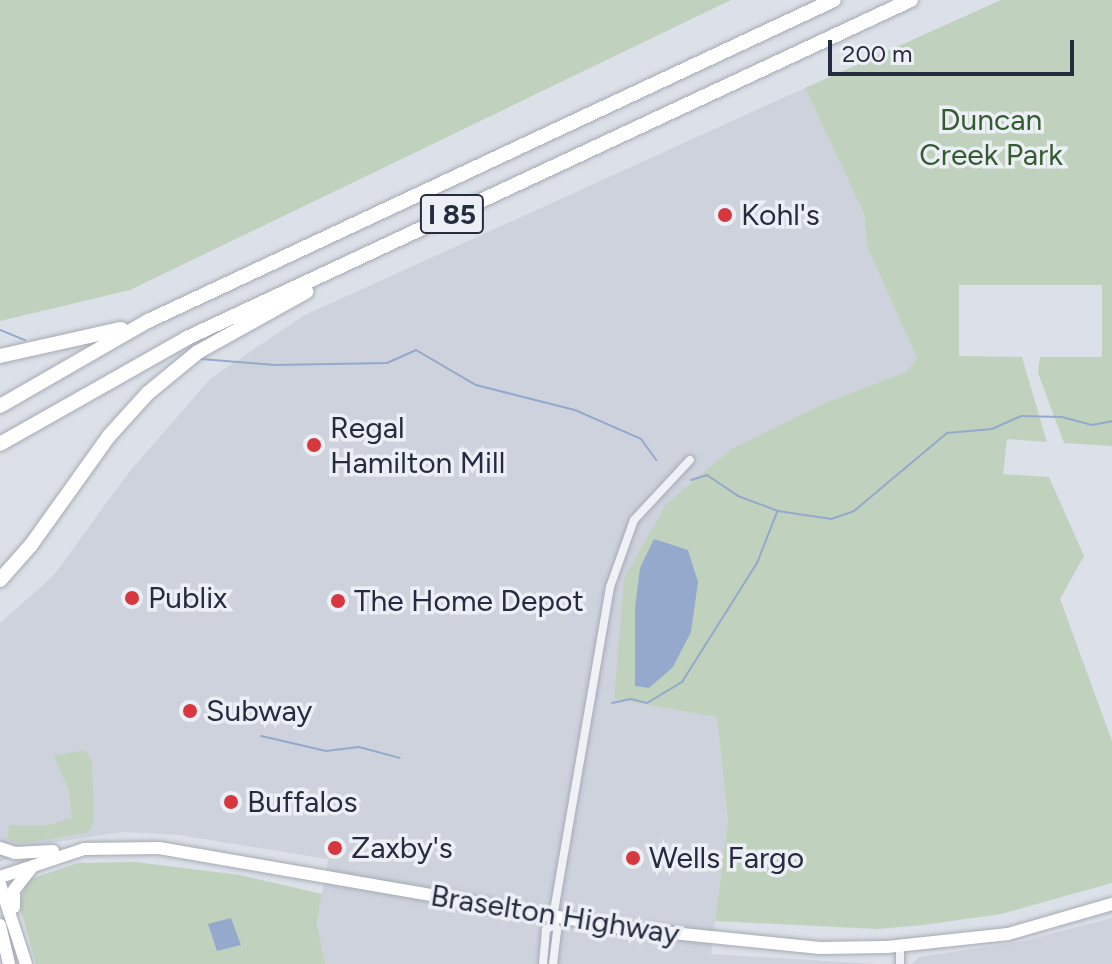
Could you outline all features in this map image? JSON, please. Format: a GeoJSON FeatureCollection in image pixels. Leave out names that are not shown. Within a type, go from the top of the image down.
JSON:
{"type":"FeatureCollection","features":[{"type":"Feature","properties":{"kind":"highway","name":"I 85"},"geometry":{"type":"LineString","coordinates":[[0,406],[148,321],[834,0]]}},
{"type":"Feature","properties":{"kind":"highway","name":"I 85"},"geometry":{"type":"LineString","coordinates":[[0,444],[187,338],[911,0]]}},
{"type":"Feature","properties":{"kind":"highway"},"geometry":{"type":"LineString","coordinates":[[0,580],[31,545],[109,436],[169,374],[229,332],[404,236]]}},
{"type":"Feature","properties":{"kind":"highway"},"geometry":{"type":"LineString","coordinates":[[0,356],[148,321]]}},
{"type":"Feature","properties":{"kind":"main road"},"geometry":{"type":"LineString","coordinates":[[0,848],[15,853],[84,849]]}},
{"type":"Feature","properties":{"kind":"main road","name":"Braselton Highway"},"geometry":{"type":"LineString","coordinates":[[0,877],[42,860],[84,849],[206,854],[553,921],[763,945],[900,946],[1008,934],[1112,904]]}},
{"type":"Feature","properties":{"kind":"main road"},"geometry":{"type":"LineString","coordinates":[[15,918],[18,881],[42,860]]}},
{"type":"Feature","properties":{"kind":"main road"},"geometry":{"type":"LineString","coordinates":[[0,884],[15,918],[26,964]]}},
{"type":"Feature","properties":{"kind":"main road"},"geometry":{"type":"LineString","coordinates":[[2,931],[9,964]]}},
{"type":"Feature","properties":{"kind":"street"},"geometry":{"type":"LineString","coordinates":[[543,964],[546,930],[553,921],[610,587],[634,520],[690,460]]}},
{"type":"Feature","properties":{"kind":"street"},"geometry":{"type":"LineString","coordinates":[[553,921],[557,931],[553,964]]}},
{"type":"Feature","properties":{"kind":"street"},"geometry":{"type":"LineString","coordinates":[[900,946],[900,964]]}},
{"type":"Feature","properties":{"kind":"shaded area"},"geometry":{"type":"Polygon","coordinates":[[[805,88],[864,214],[867,246],[917,358],[906,372],[827,402],[614,699],[717,716],[728,822],[711,954],[876,964],[325,964],[317,923],[328,859],[179,835],[122,832],[36,845],[0,862],[0,623],[54,575],[129,472],[211,378],[303,316],[805,88]]]}},
{"type":"Feature","properties":{"kind":"shaded area"},"geometry":{"type":"Polygon","coordinates":[[[1112,918],[1112,964],[912,964],[919,957],[1020,942],[1112,918]]]}},
{"type":"Feature","properties":{"kind":"green space"},"geometry":{"type":"Polygon","coordinates":[[[0,0],[731,0],[130,290],[0,321],[0,0]]]}},
{"type":"Feature","properties":{"kind":"green space","name":"Duncan Creek Park"},"geometry":{"type":"Polygon","coordinates":[[[1001,0],[1112,0],[1112,446],[1064,443],[1038,373],[1040,357],[1102,357],[1102,285],[959,285],[959,356],[1022,357],[1047,442],[1007,439],[1003,474],[1049,477],[1084,556],[1060,599],[1112,741],[1112,883],[1001,914],[923,925],[877,929],[715,921],[728,822],[717,717],[614,699],[624,579],[666,504],[732,449],[827,402],[906,372],[917,358],[867,246],[864,214],[805,88],[1001,0]]]}},
{"type":"Feature","properties":{"kind":"green space"},"geometry":{"type":"Polygon","coordinates":[[[84,750],[92,760],[94,822],[87,833],[24,843],[7,840],[9,825],[44,826],[72,818],[69,791],[54,756],[84,750]]]}},
{"type":"Feature","properties":{"kind":"green space"},"geometry":{"type":"Polygon","coordinates":[[[136,862],[240,875],[322,894],[317,923],[325,964],[36,964],[20,908],[25,881],[77,863],[136,862]]]}},
{"type":"Feature","properties":{"kind":"water"},"geometry":{"type":"Polygon","coordinates":[[[654,539],[688,550],[698,582],[691,632],[673,667],[649,688],[635,686],[635,608],[640,568],[654,539]]]}},
{"type":"Feature","properties":{"kind":"water"},"geometry":{"type":"Polygon","coordinates":[[[231,918],[241,945],[217,951],[208,924],[231,918]]]}},
{"type":"Feature","properties":{"kind":"waterway"},"geometry":{"type":"LineString","coordinates":[[0,330],[25,340]]}},
{"type":"Feature","properties":{"kind":"waterway"},"geometry":{"type":"LineString","coordinates":[[201,359],[275,365],[387,363],[416,350],[476,385],[575,410],[641,439],[656,460]]}},
{"type":"Feature","properties":{"kind":"waterway"},"geometry":{"type":"LineString","coordinates":[[691,480],[707,475],[738,496],[778,511],[831,519],[854,511],[947,433],[992,429],[1021,416],[1062,417],[1092,425],[1112,421]]}},
{"type":"Feature","properties":{"kind":"waterway"},"geometry":{"type":"LineString","coordinates":[[612,703],[631,699],[647,703],[682,682],[757,563],[777,512]]}},
{"type":"Feature","properties":{"kind":"waterway"},"geometry":{"type":"LineString","coordinates":[[261,736],[326,751],[359,747],[400,758]]}},
{"type":"Feature","properties":{"kind":"place","name":"Kohl's"},"geometry":{"type":"Point","coordinates":[725,215]}},
{"type":"Feature","properties":{"kind":"place","name":"Regal Hamilton Mill"},"geometry":{"type":"Point","coordinates":[314,445]}},
{"type":"Feature","properties":{"kind":"place","name":"Publix"},"geometry":{"type":"Point","coordinates":[132,598]}},
{"type":"Feature","properties":{"kind":"place","name":"The Home Depot"},"geometry":{"type":"Point","coordinates":[338,601]}},
{"type":"Feature","properties":{"kind":"place","name":"Subway"},"geometry":{"type":"Point","coordinates":[190,711]}},
{"type":"Feature","properties":{"kind":"place","name":"Buffalos"},"geometry":{"type":"Point","coordinates":[231,802]}},
{"type":"Feature","properties":{"kind":"place","name":"Zaxby's"},"geometry":{"type":"Point","coordinates":[335,848]}},
{"type":"Feature","properties":{"kind":"place","name":"Wells Fargo"},"geometry":{"type":"Point","coordinates":[633,858]}}]}
